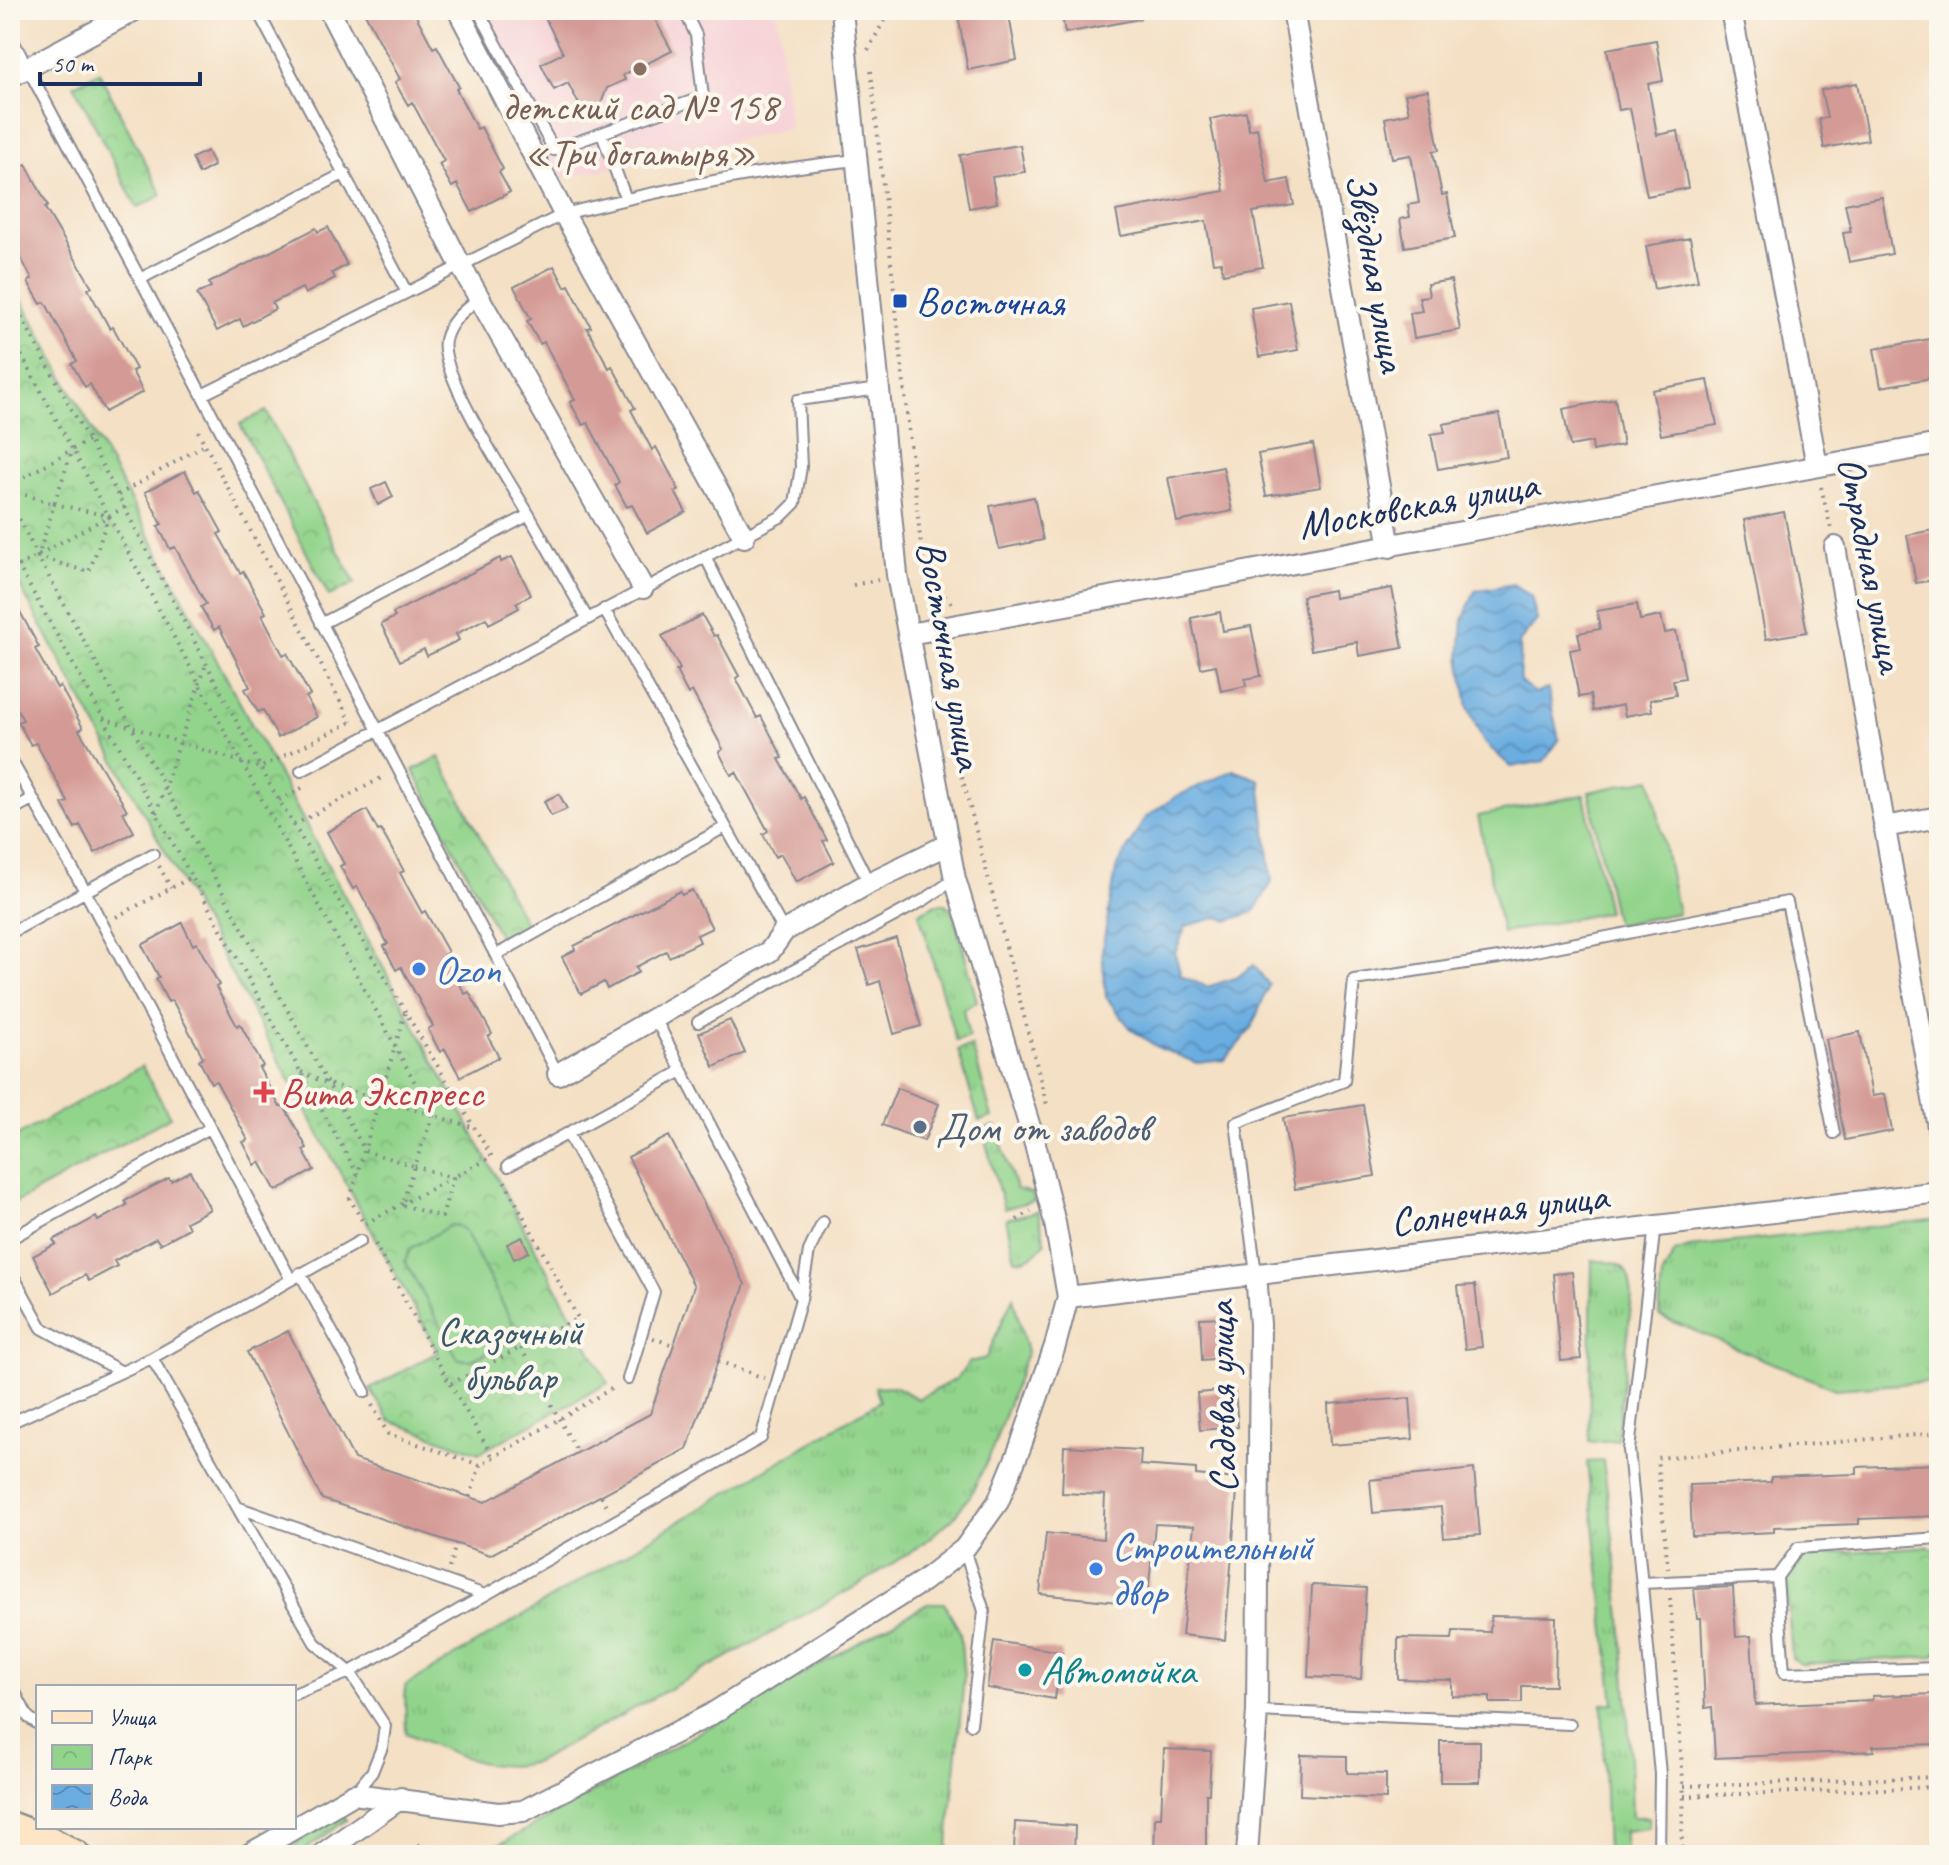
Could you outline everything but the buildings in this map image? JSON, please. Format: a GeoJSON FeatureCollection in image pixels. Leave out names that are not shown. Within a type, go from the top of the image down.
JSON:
{"type":"FeatureCollection","features":[{"type":"Feature","properties":{"kind":"main road"},"geometry":{"type":"LineString","coordinates":[[10,1826],[76,1855]]}},
{"type":"Feature","properties":{"kind":"street"},"geometry":{"type":"LineString","coordinates":[[19,72],[135,10]]}},
{"type":"Feature","properties":{"kind":"street"},"geometry":{"type":"LineString","coordinates":[[329,10],[460,264],[643,588]]}},
{"type":"Feature","properties":{"kind":"street"},"geometry":{"type":"LineString","coordinates":[[458,10],[564,214],[744,537]]}},
{"type":"Feature","properties":{"kind":"street","name":"Восточная улица"},"geometry":{"type":"LineString","coordinates":[[842,10],[897,575],[955,879],[1035,1144],[1055,1223],[1068,1297]]}},
{"type":"Feature","properties":{"kind":"street","name":"Звёздная улица"},"geometry":{"type":"LineString","coordinates":[[1293,10],[1390,547]]}},
{"type":"Feature","properties":{"kind":"street","name":"Отрадная улица"},"geometry":{"type":"LineString","coordinates":[[1731,10],[1817,466]]}},
{"type":"Feature","properties":{"kind":"street","name":"Московская улица"},"geometry":{"type":"LineString","coordinates":[[909,634],[1939,444]]}},
{"type":"Feature","properties":{"kind":"street","name":"Отрадная улица"},"geometry":{"type":"LineString","coordinates":[[1835,547],[1939,1133]]}},
{"type":"Feature","properties":{"kind":"street"},"geometry":{"type":"LineString","coordinates":[[1884,827],[1939,817]]}},
{"type":"Feature","properties":{"kind":"street"},"geometry":{"type":"LineString","coordinates":[[558,1074],[770,951],[784,931],[869,883],[947,845]]}},
{"type":"Feature","properties":{"kind":"street","name":"Солнечная улица"},"geometry":{"type":"LineString","coordinates":[[1068,1297],[1939,1192]]}},
{"type":"Feature","properties":{"kind":"street","name":"Садовая улица"},"geometry":{"type":"LineString","coordinates":[[1247,1855],[1257,1711],[1260,1324],[1256,1274]]}},
{"type":"Feature","properties":{"kind":"street"},"geometry":{"type":"LineString","coordinates":[[296,1827],[354,1794],[498,1813],[523,1811],[710,1715],[923,1581],[964,1549],[998,1502],[1055,1346],[1068,1297]]}},
{"type":"Feature","properties":{"kind":"street"},"geometry":{"type":"LineString","coordinates":[[321,1855],[401,1798]]}},
{"type":"Feature","properties":{"kind":"street"},"geometry":{"type":"LineString","coordinates":[[248,1855],[293,1829]]}},
{"type":"Feature","properties":{"kind":"street"},"geometry":{"type":"LineString","coordinates":[[50,1841],[88,1855]]}},
{"type":"Feature","properties":{"kind":"lane"},"geometry":{"type":"LineString","coordinates":[[257,10],[406,291]]}},
{"type":"Feature","properties":{"kind":"lane"},"geometry":{"type":"LineString","coordinates":[[478,10],[554,150],[703,97],[696,35],[684,10]]}},
{"type":"Feature","properties":{"kind":"lane"},"geometry":{"type":"LineString","coordinates":[[10,35],[19,72],[140,279],[558,1074]]}},
{"type":"Feature","properties":{"kind":"lane"},"geometry":{"type":"LineString","coordinates":[[602,134],[626,199]]}},
{"type":"Feature","properties":{"kind":"lane"},"geometry":{"type":"LineString","coordinates":[[202,395],[564,214],[626,199],[812,165],[859,160]]}},
{"type":"Feature","properties":{"kind":"lane"},"geometry":{"type":"LineString","coordinates":[[140,279],[345,173]]}},
{"type":"Feature","properties":{"kind":"lane"},"geometry":{"type":"LineString","coordinates":[[479,298],[452,322],[445,339],[444,354],[453,380],[587,618]]}},
{"type":"Feature","properties":{"kind":"lane"},"geometry":{"type":"LineString","coordinates":[[301,771],[782,516],[795,503],[801,467],[798,400],[879,389]]}},
{"type":"Feature","properties":{"kind":"lane"},"geometry":{"type":"LineString","coordinates":[[321,624],[529,515]]}},
{"type":"Feature","properties":{"kind":"lane"},"geometry":{"type":"LineString","coordinates":[[705,556],[869,883]]}},
{"type":"Feature","properties":{"kind":"lane"},"geometry":{"type":"LineString","coordinates":[[604,609],[784,931]]}},
{"type":"Feature","properties":{"kind":"lane"},"geometry":{"type":"LineString","coordinates":[[10,758],[85,891],[290,1278]]}},
{"type":"Feature","properties":{"kind":"lane"},"geometry":{"type":"LineString","coordinates":[[10,811],[32,799]]}},
{"type":"Feature","properties":{"kind":"lane"},"geometry":{"type":"LineString","coordinates":[[496,955],[725,827]]}},
{"type":"Feature","properties":{"kind":"lane"},"geometry":{"type":"LineString","coordinates":[[10,933],[153,854]]}},
{"type":"Feature","properties":{"kind":"lane"},"geometry":{"type":"LineString","coordinates":[[698,1022],[924,900],[955,879]]}},
{"type":"Feature","properties":{"kind":"lane"},"geometry":{"type":"LineString","coordinates":[[1256,1274],[1236,1123],[1344,1081],[1354,980],[1499,958],[1787,902],[1834,1133]]}},
{"type":"Feature","properties":{"kind":"lane"},"geometry":{"type":"LineString","coordinates":[[655,1018],[801,1299]]}},
{"type":"Feature","properties":{"kind":"lane"},"geometry":{"type":"LineString","coordinates":[[504,1168],[682,1071]]}},
{"type":"Feature","properties":{"kind":"lane"},"geometry":{"type":"LineString","coordinates":[[10,1239],[210,1128]]}},
{"type":"Feature","properties":{"kind":"lane"},"geometry":{"type":"LineString","coordinates":[[568,1134],[654,1292],[628,1379]]}},
{"type":"Feature","properties":{"kind":"lane"},"geometry":{"type":"LineString","coordinates":[[296,1693],[350,1672],[761,1438],[801,1299],[809,1251],[823,1222]]}},
{"type":"Feature","properties":{"kind":"lane"},"geometry":{"type":"LineString","coordinates":[[1655,1225],[1629,1450],[1660,1774],[1659,1855]]}},
{"type":"Feature","properties":{"kind":"lane"},"geometry":{"type":"LineString","coordinates":[[10,1423],[152,1358],[290,1278],[365,1239]]}},
{"type":"Feature","properties":{"kind":"lane"},"geometry":{"type":"LineString","coordinates":[[10,1270],[42,1328],[120,1371]]}},
{"type":"Feature","properties":{"kind":"lane"},"geometry":{"type":"LineString","coordinates":[[300,1273],[365,1392]]}},
{"type":"Feature","properties":{"kind":"lane"},"geometry":{"type":"LineString","coordinates":[[152,1358],[315,1643],[350,1672],[385,1726],[382,1747],[372,1772],[354,1794]]}},
{"type":"Feature","properties":{"kind":"lane"},"geometry":{"type":"LineString","coordinates":[[237,1507],[485,1595]]}},
{"type":"Feature","properties":{"kind":"lane"},"geometry":{"type":"LineString","coordinates":[[1939,1538],[1798,1548],[1777,1577],[1784,1673],[1939,1668]]}},
{"type":"Feature","properties":{"kind":"lane"},"geometry":{"type":"LineString","coordinates":[[964,1549],[984,1611],[971,1724]]}},
{"type":"Feature","properties":{"kind":"lane"},"geometry":{"type":"LineString","coordinates":[[1642,1583],[1777,1577]]}},
{"type":"Feature","properties":{"kind":"lane"},"geometry":{"type":"LineString","coordinates":[[10,1683],[28,1717],[36,1723]]}},
{"type":"Feature","properties":{"kind":"lane"},"geometry":{"type":"LineString","coordinates":[[1257,1711],[1570,1724]]}},
{"type":"Feature","properties":{"kind":"path"},"geometry":{"type":"LineString","coordinates":[[10,296],[125,507],[260,768],[492,1157],[364,1224],[350,1199],[405,1013]]}},
{"type":"Feature","properties":{"kind":"path"},"geometry":{"type":"LineString","coordinates":[[10,334],[433,1116],[402,1205]]}},
{"type":"Feature","properties":{"kind":"path"},"geometry":{"type":"LineString","coordinates":[[198,431],[351,722]]}},
{"type":"Feature","properties":{"kind":"path"},"geometry":{"type":"LineString","coordinates":[[118,495],[222,435]]}},
{"type":"Feature","properties":{"kind":"path"},"geometry":{"type":"LineString","coordinates":[[10,488],[89,440]]}},
{"type":"Feature","properties":{"kind":"path"},"geometry":{"type":"LineString","coordinates":[[38,557],[73,449]]}},
{"type":"Feature","properties":{"kind":"path","name":"Отрадная улица"},"geometry":{"type":"LineString","coordinates":[[1817,466],[1835,547]]}},
{"type":"Feature","properties":{"kind":"path"},"geometry":{"type":"LineString","coordinates":[[10,488],[54,504],[109,516]]}},
{"type":"Feature","properties":{"kind":"path"},"geometry":{"type":"LineString","coordinates":[[10,500],[38,557],[135,728],[365,1151],[453,1178]]}},
{"type":"Feature","properties":{"kind":"path"},"geometry":{"type":"LineString","coordinates":[[18,566],[125,507]]}},
{"type":"Feature","properties":{"kind":"path"},"geometry":{"type":"LineString","coordinates":[[38,557],[89,572],[109,516]]}},
{"type":"Feature","properties":{"kind":"path"},"geometry":{"type":"LineString","coordinates":[[10,551],[358,1175]]}},
{"type":"Feature","properties":{"kind":"path"},"geometry":{"type":"LineString","coordinates":[[156,813],[206,664]]}},
{"type":"Feature","properties":{"kind":"path"},"geometry":{"type":"LineString","coordinates":[[103,718],[260,768],[368,713]]}},
{"type":"Feature","properties":{"kind":"path"},"geometry":{"type":"LineString","coordinates":[[293,825],[397,770]]}},
{"type":"Feature","properties":{"kind":"path"},"geometry":{"type":"LineString","coordinates":[[153,854],[171,888]]}},
{"type":"Feature","properties":{"kind":"path"},"geometry":{"type":"LineString","coordinates":[[102,924],[192,877]]}},
{"type":"Feature","properties":{"kind":"path"},"geometry":{"type":"LineString","coordinates":[[300,1071],[328,1084],[474,1127]]}},
{"type":"Feature","properties":{"kind":"path"},"geometry":{"type":"LineString","coordinates":[[450,1384],[578,1318],[504,1168]]}},
{"type":"Feature","properties":{"kind":"path"},"geometry":{"type":"LineString","coordinates":[[402,1205],[442,1217],[453,1178]]}},
{"type":"Feature","properties":{"kind":"path"},"geometry":{"type":"LineString","coordinates":[[365,1239],[493,1457]]}},
{"type":"Feature","properties":{"kind":"path"},"geometry":{"type":"LineString","coordinates":[[521,1348],[577,1452]]}},
{"type":"Feature","properties":{"kind":"path"},"geometry":{"type":"LineString","coordinates":[[718,1361],[777,1383]]}},
{"type":"Feature","properties":{"kind":"path"},"geometry":{"type":"LineString","coordinates":[[470,1497],[480,1465],[628,1379]]}},
{"type":"Feature","properties":{"kind":"path"},"geometry":{"type":"LineString","coordinates":[[365,1392],[388,1434],[480,1465]]}},
{"type":"Feature","properties":{"kind":"path"},"geometry":{"type":"LineString","coordinates":[[445,1581],[456,1544]]}},
{"type":"Feature","properties":{"kind":"path"},"geometry":{"type":"LineString","coordinates":[[1684,1786],[1939,1777]]}},
{"type":"Feature","properties":{"kind":"path"},"geometry":{"type":"LineString","coordinates":[[1684,1796],[1939,1787]]}},
{"type":"Feature","properties":{"kind":"path"},"geometry":{"type":"LineString","coordinates":[[406,1855],[422,1842]]}},
{"type":"Feature","properties":{"kind":"shaded area","name":"детский сад № 158 «Три богатыря»"},"geometry":{"type":"Polygon","coordinates":[[[466,10],[777,10],[790,128],[556,180],[466,10]]]}},
{"type":"Feature","properties":{"kind":"green space"},"geometry":{"type":"Polygon","coordinates":[[[99,72],[162,195],[137,208],[74,85],[99,72]]]}},
{"type":"Feature","properties":{"kind":"green space","name":"Сказочный бульвар"},"geometry":{"type":"Polygon","coordinates":[[[10,278],[608,1383],[479,1453],[390,1421],[370,1389],[438,1352],[10,568],[10,278]]]}},
{"type":"Feature","properties":{"kind":"green space"},"geometry":{"type":"Polygon","coordinates":[[[266,411],[355,583],[329,596],[240,424],[266,411]]]}},
{"type":"Feature","properties":{"kind":"green space"},"geometry":{"type":"Polygon","coordinates":[[[439,757],[528,929],[503,943],[413,770],[439,757]]]}},
{"type":"Feature","properties":{"kind":"green space"},"geometry":{"type":"Polygon","coordinates":[[[1651,779],[1678,913],[1616,925],[1589,792],[1651,779]]]}},
{"type":"Feature","properties":{"kind":"green space"},"geometry":{"type":"Polygon","coordinates":[[[1584,795],[1608,912],[1502,933],[1478,816],[1584,795]]]}},
{"type":"Feature","properties":{"kind":"green space"},"geometry":{"type":"Polygon","coordinates":[[[936,904],[946,904],[954,914],[977,1001],[963,1010],[969,1037],[956,1041],[919,913],[936,904]]]}},
{"type":"Feature","properties":{"kind":"green space"},"geometry":{"type":"Polygon","coordinates":[[[972,1046],[992,1117],[979,1121],[958,1050],[972,1046]]]}},
{"type":"Feature","properties":{"kind":"green space"},"geometry":{"type":"Polygon","coordinates":[[[142,1066],[170,1117],[10,1206],[10,1140],[142,1066]]]}},
{"type":"Feature","properties":{"kind":"green space"},"geometry":{"type":"Polygon","coordinates":[[[996,1126],[1016,1189],[1031,1193],[1035,1200],[1004,1209],[982,1129],[996,1126]]]}},
{"type":"Feature","properties":{"kind":"green space"},"geometry":{"type":"Polygon","coordinates":[[[1038,1211],[1045,1242],[1032,1255],[1015,1260],[1006,1219],[1038,1211]]]}},
{"type":"Feature","properties":{"kind":"green space"},"geometry":{"type":"Polygon","coordinates":[[[1939,1219],[1939,1381],[1835,1389],[1659,1316],[1662,1276],[1675,1252],[1689,1247],[1939,1219]]]}},
{"type":"Feature","properties":{"kind":"green space"},"geometry":{"type":"Polygon","coordinates":[[[451,1225],[465,1231],[515,1328],[512,1341],[471,1360],[458,1359],[405,1261],[410,1249],[451,1225]]]}},
{"type":"Feature","properties":{"kind":"green space"},"geometry":{"type":"Polygon","coordinates":[[[1592,1260],[1622,1267],[1628,1276],[1632,1295],[1617,1440],[1589,1442],[1592,1260]]]}},
{"type":"Feature","properties":{"kind":"green space"},"geometry":{"type":"Polygon","coordinates":[[[1013,1297],[1027,1352],[991,1453],[970,1496],[952,1519],[917,1548],[857,1586],[536,1762],[518,1765],[485,1763],[454,1754],[406,1733],[405,1686],[880,1401],[875,1387],[894,1386],[918,1399],[956,1379],[970,1362],[986,1358],[1013,1297]]]}},
{"type":"Feature","properties":{"kind":"green space"},"geometry":{"type":"Polygon","coordinates":[[[1603,1461],[1623,1639],[1632,1817],[1648,1817],[1649,1828],[1625,1831],[1625,1855],[1607,1855],[1602,1704],[1614,1703],[1587,1462],[1603,1461]]]}},
{"type":"Feature","properties":{"kind":"green space"},"geometry":{"type":"Polygon","coordinates":[[[1928,1546],[1939,1553],[1939,1651],[1933,1657],[1800,1664],[1792,1658],[1786,1574],[1808,1555],[1928,1546]]]}},
{"type":"Feature","properties":{"kind":"green space"},"geometry":{"type":"Polygon","coordinates":[[[929,1603],[944,1603],[960,1632],[964,1678],[947,1855],[471,1855],[506,1841],[929,1603]]]}},
{"type":"Feature","properties":{"kind":"green space"},"geometry":{"type":"Polygon","coordinates":[[[342,1813],[346,1820],[298,1855],[279,1855],[342,1813]]]}},
{"type":"Feature","properties":{"kind":"water"},"geometry":{"type":"Polygon","coordinates":[[[1513,584],[1531,596],[1537,620],[1519,642],[1520,682],[1536,693],[1548,689],[1559,740],[1544,761],[1511,767],[1483,741],[1468,707],[1460,657],[1463,620],[1475,591],[1513,584]]]}},
{"type":"Feature","properties":{"kind":"water"},"geometry":{"type":"Polygon","coordinates":[[[1234,770],[1260,780],[1272,882],[1254,912],[1228,921],[1219,917],[1186,926],[1175,953],[1181,976],[1207,987],[1235,978],[1254,965],[1269,985],[1251,1029],[1225,1060],[1197,1063],[1159,1048],[1132,1030],[1106,997],[1102,951],[1116,869],[1145,818],[1175,797],[1234,770]]]}},
{"type":"Feature","properties":{"kind":"place","name":"детский сад № 158 «Три богатыря»"},"geometry":{"type":"Point","coordinates":[640,69]}},
{"type":"Feature","properties":{"kind":"place","name":"Восточная"},"geometry":{"type":"Point","coordinates":[900,301]}},
{"type":"Feature","properties":{"kind":"place","name":"Ozon"},"geometry":{"type":"Point","coordinates":[419,969]}},
{"type":"Feature","properties":{"kind":"place","name":"Вита Экспресс"},"geometry":{"type":"Point","coordinates":[264,1092]}},
{"type":"Feature","properties":{"kind":"place","name":"Дом от заводов"},"geometry":{"type":"Point","coordinates":[920,1127]}},
{"type":"Feature","properties":{"kind":"place","name":"Строительный двор"},"geometry":{"type":"Point","coordinates":[1096,1569]}},
{"type":"Feature","properties":{"kind":"place","name":"Автомойка"},"geometry":{"type":"Point","coordinates":[1025,1670]}}]}
